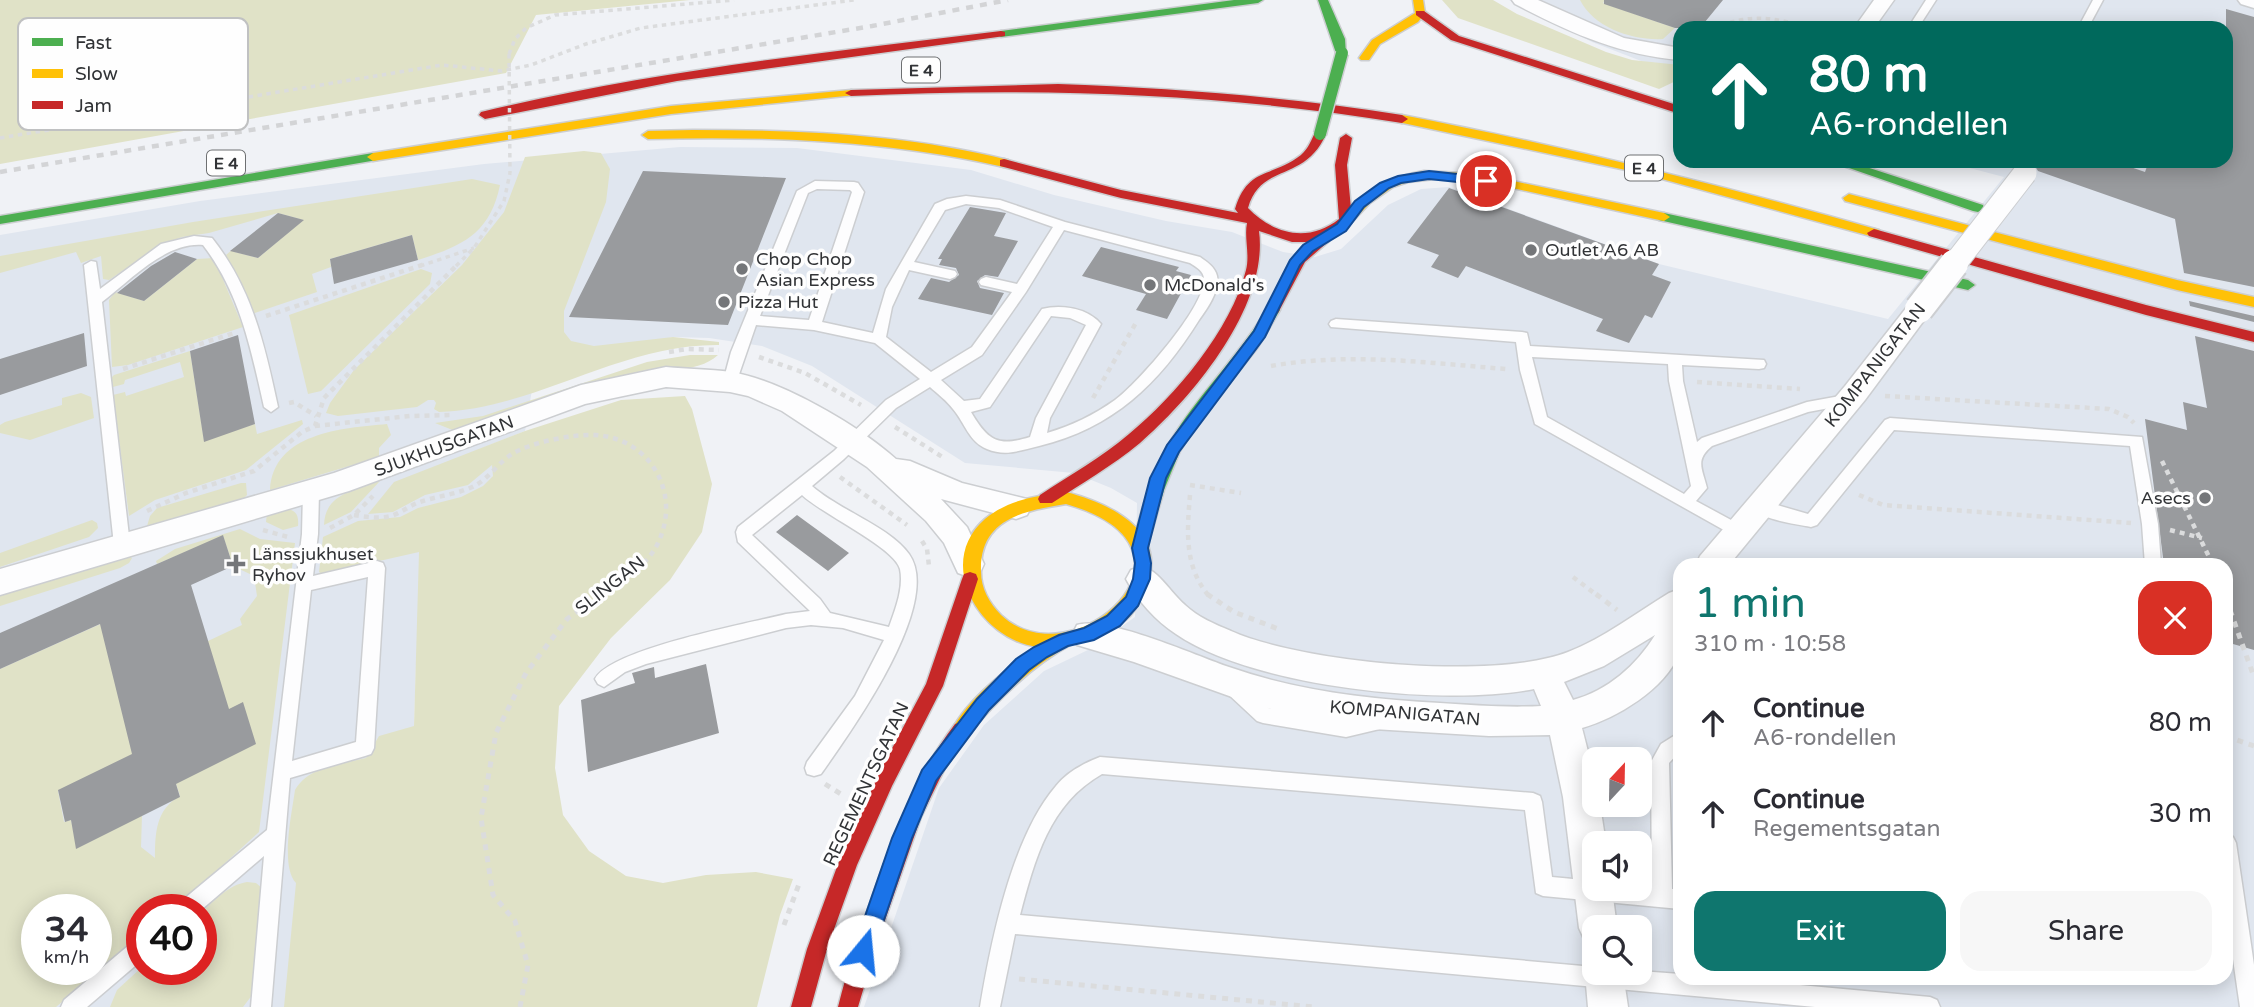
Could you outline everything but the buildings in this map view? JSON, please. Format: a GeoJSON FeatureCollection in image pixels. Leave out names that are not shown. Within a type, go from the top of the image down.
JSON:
{"type":"FeatureCollection","features":[{"type":"Feature","properties":{"kind":"main road"},"geometry":{"type":"LineString","coordinates":[[784,78],[589,101],[464,120],[572,94],[667,77],[1258,0]]}},
{"type":"Feature","properties":{"kind":"main road"},"geometry":{"type":"LineString","coordinates":[[1046,499],[1135,438],[1156,419],[1224,333],[1251,282],[1257,250],[1249,222],[1241,209],[1244,190],[1254,180],[1303,159],[1314,150],[1321,134],[1342,54],[1339,33],[1323,0]]}},
{"type":"Feature","properties":{"kind":"main road"},"geometry":{"type":"LineString","coordinates":[[1364,65],[1376,42],[1414,20],[1419,7],[1435,26],[1455,38],[1673,108]]}},
{"type":"Feature","properties":{"kind":"main road"},"geometry":{"type":"LineString","coordinates":[[1320,86],[1351,94],[1341,165],[1346,220]]}},
{"type":"Feature","properties":{"kind":"main road","name":"E 4"},"geometry":{"type":"LineString","coordinates":[[0,220],[605,119],[812,95],[1055,89],[1251,100],[1450,127],[1624,162],[1733,191],[2059,287],[2254,337]]}},
{"type":"Feature","properties":{"kind":"main road"},"geometry":{"type":"LineString","coordinates":[[628,136],[767,133],[898,144],[983,158],[1120,193],[1203,208],[1287,237],[1324,238]]}},
{"type":"Feature","properties":{"kind":"main road"},"geometry":{"type":"LineString","coordinates":[[326,165],[595,139]]}},
{"type":"Feature","properties":{"kind":"main road"},"geometry":{"type":"LineString","coordinates":[[1856,168],[2014,220]]}},
{"type":"Feature","properties":{"kind":"main road"},"geometry":{"type":"LineString","coordinates":[[848,1007],[870,927],[902,838],[929,776],[983,704],[1040,652],[1114,621],[1132,601],[1158,478],[1173,449],[1260,333],[1294,263],[1308,248],[1341,228],[1360,204],[1384,186],[1413,176],[1446,175],[1645,212],[1988,290]]}},
{"type":"Feature","properties":{"kind":"main road"},"geometry":{"type":"LineString","coordinates":[[1831,194],[2177,285],[2254,302]]}},
{"type":"Feature","properties":{"kind":"main road"},"geometry":{"type":"LineString","coordinates":[[2119,252],[2254,295]]}},
{"type":"Feature","properties":{"kind":"main road"},"geometry":{"type":"LineString","coordinates":[[2122,320],[2254,346]]}},
{"type":"Feature","properties":{"kind":"main road"},"geometry":{"type":"LineString","coordinates":[[1076,637],[1031,637],[1001,626],[985,613],[975,597],[970,572],[977,541],[993,522],[1016,507],[1046,499],[1086,501],[1104,508],[1132,532],[1141,563]]}},
{"type":"Feature","properties":{"kind":"main road","name":"REGEMENTSGATAN"},"geometry":{"type":"LineString","coordinates":[[802,1007],[816,953],[840,885],[886,779],[913,733],[934,687],[970,572]]}},
{"type":"Feature","properties":{"kind":"street"},"geometry":{"type":"LineString","coordinates":[[1522,0],[1553,7],[1609,42],[1656,53],[1673,54]]}},
{"type":"Feature","properties":{"kind":"street"},"geometry":{"type":"LineString","coordinates":[[1869,21],[1884,0]]}},
{"type":"Feature","properties":{"kind":"street"},"geometry":{"type":"LineString","coordinates":[[2248,0],[2254,2]]}},
{"type":"Feature","properties":{"kind":"street","name":"KOMPANIGATAN"},"geometry":{"type":"LineString","coordinates":[[1717,558],[1851,399],[2028,168]]}},
{"type":"Feature","properties":{"kind":"street","name":"SJUKHUSGATAN"},"geometry":{"type":"LineString","coordinates":[[0,582],[311,492],[581,395],[666,377],[730,382],[755,388],[792,404],[865,451],[937,513],[956,536],[970,572]]}},
{"type":"Feature","properties":{"kind":"street","name":"SJUKHUSGATAN"},"geometry":{"type":"LineString","coordinates":[[865,451],[957,493],[1016,507]]}},
{"type":"Feature","properties":{"kind":"street","name":"KOMPANIGATAN"},"geometry":{"type":"LineString","coordinates":[[1141,563],[1161,603],[1190,627],[1233,647],[1293,665],[1404,678],[1467,680],[1544,673],[1588,660],[1617,645],[1673,606]]}},
{"type":"Feature","properties":{"kind":"street","name":"KOMPANIGATAN"},"geometry":{"type":"LineString","coordinates":[[1076,637],[1167,658],[1270,696],[1313,705],[1405,716],[1528,723],[1564,719],[1594,710],[1623,693],[1651,668],[1669,642],[1673,630]]}},
{"type":"Feature","properties":{"kind":"street"},"geometry":{"type":"LineString","coordinates":[[1544,673],[1564,719],[1585,831]]}},
{"type":"Feature","properties":{"kind":"lane"},"geometry":{"type":"LineString","coordinates":[[1916,0],[1930,2],[1918,21]]}},
{"type":"Feature","properties":{"kind":"lane"},"geometry":{"type":"LineString","coordinates":[[2087,21],[2098,0]]}},
{"type":"Feature","properties":{"kind":"lane"},"geometry":{"type":"LineString","coordinates":[[730,382],[751,320],[803,191],[814,185],[855,186],[858,192],[814,325]]}},
{"type":"Feature","properties":{"kind":"lane"},"geometry":{"type":"LineString","coordinates":[[751,320],[814,325],[879,339],[930,377],[960,406],[978,435],[987,443],[999,448],[1014,448],[1037,440],[1051,439],[1086,425],[1136,391],[1200,311],[1210,290],[1211,278],[1206,267],[1195,260],[1061,225],[995,204],[961,198],[948,201],[940,207],[906,265],[878,323],[879,339]]}},
{"type":"Feature","properties":{"kind":"lane"},"geometry":{"type":"LineString","coordinates":[[825,619],[814,604],[744,537],[744,532],[826,466],[865,451],[891,404],[930,377],[976,351],[1021,289],[1061,225]]}},
{"type":"Feature","properties":{"kind":"lane"},"geometry":{"type":"LineString","coordinates":[[94,301],[166,247],[194,240],[207,242],[220,256],[253,327],[271,407]]}},
{"type":"Feature","properties":{"kind":"lane"},"geometry":{"type":"LineString","coordinates":[[91,265],[122,545]]}},
{"type":"Feature","properties":{"kind":"lane"},"geometry":{"type":"LineString","coordinates":[[906,265],[950,274]]}},
{"type":"Feature","properties":{"kind":"lane"},"geometry":{"type":"LineString","coordinates":[[986,282],[1021,289]]}},
{"type":"Feature","properties":{"kind":"lane"},"geometry":{"type":"LineString","coordinates":[[960,406],[975,407],[985,403],[1047,312],[1057,310],[1086,318],[1094,324],[1043,418],[1037,440]]}},
{"type":"Feature","properties":{"kind":"lane"},"geometry":{"type":"LineString","coordinates":[[1336,324],[1522,337],[1540,420],[1738,532]]}},
{"type":"Feature","properties":{"kind":"lane"},"geometry":{"type":"LineString","coordinates":[[1524,351],[1759,364]]}},
{"type":"Feature","properties":{"kind":"lane"},"geometry":{"type":"LineString","coordinates":[[1675,360],[1676,381],[1699,488],[1685,503]]}},
{"type":"Feature","properties":{"kind":"lane"},"geometry":{"type":"LineString","coordinates":[[1693,460],[1695,452],[1707,442],[1807,407],[1851,399]]}},
{"type":"Feature","properties":{"kind":"lane"},"geometry":{"type":"LineString","coordinates":[[1760,506],[1811,521],[1890,424],[2137,441],[2152,558]]}},
{"type":"Feature","properties":{"kind":"lane"},"geometry":{"type":"LineString","coordinates":[[802,486],[839,516],[894,550],[905,560],[910,586],[895,636],[862,701],[814,768]]}},
{"type":"Feature","properties":{"kind":"lane"},"geometry":{"type":"LineString","coordinates":[[261,1007],[281,772],[310,534],[311,492]]}},
{"type":"Feature","properties":{"kind":"lane"},"geometry":{"type":"LineString","coordinates":[[281,772],[365,748],[377,568],[303,585]]}},
{"type":"Feature","properties":{"kind":"lane"},"geometry":{"type":"LineString","coordinates":[[604,678],[619,667],[644,657],[786,621],[843,621],[895,636]]}},
{"type":"Feature","properties":{"kind":"lane"},"geometry":{"type":"LineString","coordinates":[[1652,896],[1671,898],[1660,761],[1673,745]]}},
{"type":"Feature","properties":{"kind":"lane"},"geometry":{"type":"LineString","coordinates":[[990,1007],[995,976],[1034,839],[1049,809],[1070,785],[1100,765],[1532,802],[1543,886],[1582,890]]}},
{"type":"Feature","properties":{"kind":"lane"},"geometry":{"type":"LineString","coordinates":[[205,894],[277,834]]}},
{"type":"Feature","properties":{"kind":"lane"},"geometry":{"type":"LineString","coordinates":[[1009,924],[1606,986],[1930,1007]]}},
{"type":"Feature","properties":{"kind":"lane"},"geometry":{"type":"LineString","coordinates":[[2234,944],[2250,1007]]}},
{"type":"Feature","properties":{"kind":"lane"},"geometry":{"type":"LineString","coordinates":[[71,1007],[126,961]]}},
{"type":"Feature","properties":{"kind":"path"},"geometry":{"type":"LineString","coordinates":[[140,515],[157,504],[254,471],[302,432],[314,426],[324,398],[349,370],[474,248],[504,201],[510,173],[509,54],[512,43],[528,25],[555,15],[734,0]]}},
{"type":"Feature","properties":{"kind":"path"},"geometry":{"type":"LineString","coordinates":[[248,96],[442,65],[502,71],[531,65],[586,44],[641,28],[854,0]]}},
{"type":"Feature","properties":{"kind":"path"},"geometry":{"type":"LineString","coordinates":[[1730,21],[1742,16],[1767,15],[1786,21]]}},
{"type":"Feature","properties":{"kind":"path"},"geometry":{"type":"LineString","coordinates":[[0,138],[38,130]]}},
{"type":"Feature","properties":{"kind":"path"},"geometry":{"type":"LineString","coordinates":[[102,376],[253,327],[268,315],[474,248]]}},
{"type":"Feature","properties":{"kind":"path"},"geometry":{"type":"LineString","coordinates":[[1086,425],[1091,402],[1137,321]]}},
{"type":"Feature","properties":{"kind":"path"},"geometry":{"type":"LineString","coordinates":[[1910,398],[2109,409],[2128,416],[2136,426]]}},
{"type":"Feature","properties":{"kind":"path"},"geometry":{"type":"LineString","coordinates":[[271,407],[294,402],[316,416]]}},
{"type":"Feature","properties":{"kind":"path","name":"SLINGAN"},"geometry":{"type":"LineString","coordinates":[[379,490],[354,515],[369,518],[393,516],[416,503],[476,485],[513,453],[565,437],[596,435],[620,439],[635,449],[654,467],[667,494],[666,519],[658,544],[639,568],[566,619],[526,673],[496,733],[481,818],[493,895],[515,921],[528,965],[520,1007]]}},
{"type":"Feature","properties":{"kind":"path"},"geometry":{"type":"LineString","coordinates":[[2157,455],[2210,558]]}},
{"type":"Feature","properties":{"kind":"path"},"geometry":{"type":"LineString","coordinates":[[826,466],[915,531]]}},
{"type":"Feature","properties":{"kind":"path"},"geometry":{"type":"LineString","coordinates":[[1241,493],[1190,485],[1189,561],[1203,590],[1220,605],[1293,635]]}},
{"type":"Feature","properties":{"kind":"path"},"geometry":{"type":"LineString","coordinates":[[1838,487],[1883,505],[2150,524],[2202,538]]}},
{"type":"Feature","properties":{"kind":"path"},"geometry":{"type":"LineString","coordinates":[[258,527],[275,536],[296,538],[310,534]]}},
{"type":"Feature","properties":{"kind":"path"},"geometry":{"type":"LineString","coordinates":[[1573,577],[1616,609],[1607,618]]}},
{"type":"Feature","properties":{"kind":"path"},"geometry":{"type":"LineString","coordinates":[[2233,618],[2254,677]]}},
{"type":"Feature","properties":{"kind":"path"},"geometry":{"type":"LineString","coordinates":[[2233,738],[2254,746]]}},
{"type":"Feature","properties":{"kind":"path"},"geometry":{"type":"LineString","coordinates":[[995,976],[1314,1007]]}},
{"type":"Feature","properties":{"kind":"shaded area"},"geometry":{"type":"Polygon","coordinates":[[[1509,0],[2254,0],[2254,1007],[864,1007],[939,788],[984,725],[1044,671],[1090,649],[1135,617],[1137,503],[1111,488],[1074,473],[965,463],[812,366],[762,346],[709,338],[673,337],[535,372],[525,431],[480,449],[494,468],[493,476],[416,664],[414,727],[305,1007],[0,1007],[0,235],[200,201],[484,164],[680,147],[797,148],[971,170],[1054,195],[1166,221],[1232,232],[1283,252],[1315,257],[1341,249],[1388,205],[1421,189],[1449,187],[1659,264],[1888,319],[2004,177],[1970,168],[2233,168],[2233,21],[1673,21],[1673,73],[1592,42],[1509,0]]]}},
{"type":"Feature","properties":{"kind":"green space"},"geometry":{"type":"Polygon","coordinates":[[[0,0],[690,0],[536,15],[506,73],[248,119],[248,18],[18,18],[18,130],[189,130],[0,164],[0,0]]]}},
{"type":"Feature","properties":{"kind":"green space"},"geometry":{"type":"Polygon","coordinates":[[[1442,0],[1493,0],[1517,14],[1606,52],[1632,60],[1673,64],[1673,82],[1659,89],[1458,18],[1442,0]]]}},
{"type":"Feature","properties":{"kind":"green space"},"geometry":{"type":"Polygon","coordinates":[[[1580,0],[1605,0],[1603,3],[1673,27],[1673,30],[1663,39],[1640,38],[1616,31],[1586,10],[1580,0]]]}},
{"type":"Feature","properties":{"kind":"green space"},"geometry":{"type":"Polygon","coordinates":[[[584,151],[601,153],[610,169],[606,202],[564,311],[564,332],[571,341],[594,346],[673,337],[719,342],[719,345],[682,347],[647,355],[510,400],[475,408],[439,412],[434,409],[434,400],[428,400],[417,407],[338,416],[326,413],[330,403],[354,370],[462,265],[504,212],[525,157],[584,151]]]}},
{"type":"Feature","properties":{"kind":"green space"},"geometry":{"type":"Polygon","coordinates":[[[472,179],[500,185],[495,202],[481,227],[461,243],[418,260],[412,235],[330,259],[331,267],[312,274],[317,292],[252,314],[226,255],[234,248],[235,252],[258,258],[303,220],[278,213],[209,233],[182,237],[161,245],[109,280],[103,279],[101,256],[81,263],[76,252],[0,273],[0,256],[193,222],[472,179]]]}},
{"type":"Feature","properties":{"kind":"green space"},"geometry":{"type":"Polygon","coordinates":[[[214,258],[243,327],[128,365],[112,367],[109,300],[115,292],[144,301],[197,259],[214,258]]]}},
{"type":"Feature","properties":{"kind":"green space"},"geometry":{"type":"Polygon","coordinates":[[[421,269],[432,273],[430,284],[321,391],[308,394],[289,315],[421,269]]]}},
{"type":"Feature","properties":{"kind":"green space"},"geometry":{"type":"Polygon","coordinates":[[[190,351],[204,440],[255,424],[257,434],[302,420],[303,424],[246,470],[155,500],[129,516],[113,395],[125,392],[126,396],[184,377],[180,362],[125,380],[124,384],[113,387],[111,378],[190,351]]]}},
{"type":"Feature","properties":{"kind":"green space"},"geometry":{"type":"Polygon","coordinates":[[[690,355],[718,355],[699,366],[641,372],[585,385],[455,431],[435,423],[483,416],[647,362],[690,355]]]}},
{"type":"Feature","properties":{"kind":"green space"},"geometry":{"type":"Polygon","coordinates":[[[81,393],[91,397],[94,418],[30,440],[0,433],[0,425],[5,422],[62,405],[62,398],[81,393]]]}},
{"type":"Feature","properties":{"kind":"green space"},"geometry":{"type":"Polygon","coordinates":[[[685,396],[692,409],[712,484],[702,532],[670,580],[611,638],[559,706],[555,768],[563,815],[589,851],[626,876],[663,883],[706,875],[756,872],[793,879],[780,915],[757,1007],[284,1007],[296,883],[291,875],[288,852],[295,790],[301,782],[317,771],[366,758],[379,736],[414,726],[419,552],[322,574],[319,572],[323,537],[358,521],[400,517],[418,508],[461,497],[483,486],[493,476],[492,465],[468,485],[425,495],[393,512],[368,514],[394,482],[525,431],[621,400],[685,396]]]}},
{"type":"Feature","properties":{"kind":"green space"},"geometry":{"type":"Polygon","coordinates":[[[387,424],[391,435],[379,448],[379,457],[270,490],[274,471],[283,456],[296,445],[331,432],[387,424]]]}},
{"type":"Feature","properties":{"kind":"green space"},"geometry":{"type":"Polygon","coordinates":[[[380,481],[351,512],[324,525],[326,514],[336,499],[352,490],[380,481]]]}},
{"type":"Feature","properties":{"kind":"green space"},"geometry":{"type":"Polygon","coordinates":[[[246,483],[247,495],[243,499],[147,526],[150,516],[157,508],[246,483]]]}},
{"type":"Feature","properties":{"kind":"green space"},"geometry":{"type":"Polygon","coordinates":[[[284,509],[296,513],[298,526],[283,530],[266,522],[267,513],[284,509]]]}},
{"type":"Feature","properties":{"kind":"green space"},"geometry":{"type":"Polygon","coordinates":[[[92,520],[97,523],[98,528],[89,537],[0,567],[0,553],[92,520]]]}},
{"type":"Feature","properties":{"kind":"green space"},"geometry":{"type":"Polygon","coordinates":[[[240,529],[260,539],[295,543],[259,832],[191,894],[126,894],[126,948],[112,960],[112,894],[21,894],[21,985],[82,985],[56,1007],[0,1007],[0,669],[125,613],[160,741],[58,791],[64,822],[71,820],[77,848],[142,815],[141,847],[155,858],[159,822],[166,808],[180,796],[176,784],[197,724],[208,641],[242,625],[240,619],[257,596],[254,576],[233,566],[223,536],[157,564],[156,561],[175,549],[240,529]]]}},
{"type":"Feature","properties":{"kind":"green space"},"geometry":{"type":"Polygon","coordinates":[[[129,556],[132,558],[129,563],[120,568],[0,606],[0,595],[129,556]]]}},
{"type":"Feature","properties":{"kind":"green space"},"geometry":{"type":"Polygon","coordinates":[[[256,883],[262,888],[253,994],[243,1007],[110,1007],[117,990],[126,982],[126,985],[217,985],[217,898],[240,884],[256,883]]]}},
{"type":"Feature","properties":{"kind":"railway"},"geometry":{"type":"LineString","coordinates":[[0,172],[872,26],[1008,0]]}},
{"type":"Feature","properties":{"kind":"traffic: fast"},"geometry":{"type":"LineString","coordinates":[[1001,34],[1258,0]]}},
{"type":"Feature","properties":{"kind":"traffic: fast"},"geometry":{"type":"LineString","coordinates":[[1323,0],[1342,53]]}},
{"type":"Feature","properties":{"kind":"traffic: fast"},"geometry":{"type":"LineString","coordinates":[[1320,134],[1342,53]]}},
{"type":"Feature","properties":{"kind":"traffic: fast"},"geometry":{"type":"LineString","coordinates":[[0,220],[373,157]]}},
{"type":"Feature","properties":{"kind":"traffic: fast"},"geometry":{"type":"LineString","coordinates":[[1856,168],[1978,208]]}},
{"type":"Feature","properties":{"kind":"traffic: fast"},"geometry":{"type":"LineString","coordinates":[[1664,217],[1968,285]]}},
{"type":"Feature","properties":{"kind":"traffic: fast"},"geometry":{"type":"LineString","coordinates":[[1140,547],[1156,490],[1173,449],[1204,404],[1253,344],[1273,310]]}},
{"type":"Feature","properties":{"kind":"traffic: slow"},"geometry":{"type":"LineString","coordinates":[[1365,58],[1376,42],[1414,20],[1420,13],[1418,0]]}},
{"type":"Feature","properties":{"kind":"traffic: slow"},"geometry":{"type":"LineString","coordinates":[[373,157],[671,110],[851,93]]}},
{"type":"Feature","properties":{"kind":"traffic: slow"},"geometry":{"type":"LineString","coordinates":[[1402,119],[1640,170],[1874,233]]}},
{"type":"Feature","properties":{"kind":"traffic: slow"},"geometry":{"type":"LineString","coordinates":[[648,135],[782,134],[872,140],[960,153],[1004,163]]}},
{"type":"Feature","properties":{"kind":"traffic: slow"},"geometry":{"type":"LineString","coordinates":[[1346,220],[1366,200],[1388,184],[1406,178],[1443,174],[1499,181],[1664,217]]}},
{"type":"Feature","properties":{"kind":"traffic: slow"},"geometry":{"type":"LineString","coordinates":[[1849,198],[2177,285],[2254,302]]}},
{"type":"Feature","properties":{"kind":"traffic: slow"},"geometry":{"type":"LineString","coordinates":[[1066,498],[1101,510],[1130,531],[1139,544],[1143,560],[1142,577],[1129,604],[1106,624],[1060,639],[1044,640],[1021,636],[1006,629],[984,606],[973,577],[972,561],[976,546],[986,528],[1010,511],[1032,503],[1066,498]]}},
{"type":"Feature","properties":{"kind":"traffic: slow"},"geometry":{"type":"LineString","coordinates":[[961,730],[1009,680],[1065,640]]}},
{"type":"Feature","properties":{"kind":"traffic: jam"},"geometry":{"type":"LineString","coordinates":[[1420,13],[1455,38],[1673,108]]}},
{"type":"Feature","properties":{"kind":"traffic: jam"},"geometry":{"type":"LineString","coordinates":[[485,115],[677,77],[1001,34]]}},
{"type":"Feature","properties":{"kind":"traffic: jam"},"geometry":{"type":"LineString","coordinates":[[851,93],[989,88],[1127,90],[1266,100],[1402,119]]}},
{"type":"Feature","properties":{"kind":"traffic: jam"},"geometry":{"type":"LineString","coordinates":[[1320,134],[1314,149],[1304,159],[1254,183],[1246,193],[1241,209],[1264,229],[1278,235],[1306,239],[1334,230],[1346,220],[1341,165],[1346,138]]}},
{"type":"Feature","properties":{"kind":"traffic: jam"},"geometry":{"type":"LineString","coordinates":[[1004,163],[1121,194],[1246,219]]}},
{"type":"Feature","properties":{"kind":"traffic: jam"},"geometry":{"type":"LineString","coordinates":[[1046,499],[1135,438],[1169,405],[1206,360],[1237,311],[1247,289],[1254,257],[1252,225]]}},
{"type":"Feature","properties":{"kind":"traffic: jam"},"geometry":{"type":"LineString","coordinates":[[1874,233],[2146,310],[2254,337]]}},
{"type":"Feature","properties":{"kind":"traffic: jam"},"geometry":{"type":"LineString","coordinates":[[1273,310],[1300,259],[1324,238]]}},
{"type":"Feature","properties":{"kind":"traffic: jam"},"geometry":{"type":"LineString","coordinates":[[801,1007],[817,949],[848,864],[885,781],[934,686],[970,579]]}},
{"type":"Feature","properties":{"kind":"traffic: jam"},"geometry":{"type":"LineString","coordinates":[[848,1007],[867,940],[911,817],[928,781],[961,730]]}},
{"type":"Feature","properties":{"kind":"place","name":"Outlet A6 AB"},"geometry":{"type":"Point","coordinates":[1531,250]}},
{"type":"Feature","properties":{"kind":"place","name":"Chop Chop Asian Express"},"geometry":{"type":"Point","coordinates":[742,269]}},
{"type":"Feature","properties":{"kind":"place","name":"McDonald's"},"geometry":{"type":"Point","coordinates":[1150,285]}},
{"type":"Feature","properties":{"kind":"place","name":"Pizza Hut"},"geometry":{"type":"Point","coordinates":[724,302]}},
{"type":"Feature","properties":{"kind":"place","name":"Asecs"},"geometry":{"type":"Point","coordinates":[2205,498]}},
{"type":"Feature","properties":{"kind":"place","name":"Länssjukhuset Ryhov"},"geometry":{"type":"Point","coordinates":[236,564]}},
{"type":"Feature","properties":{"kind":"route"},"geometry":{"type":"LineString","coordinates":[[863,951],[902,838],[929,776],[983,704],[1040,652],[1065,640],[1088,635],[1114,621],[1132,601],[1142,579],[1140,548],[1158,478],[1173,449],[1260,333],[1275,307],[1294,263],[1308,248],[1341,228],[1372,193],[1398,180],[1413,176],[1446,175],[1486,181]]}}]}
